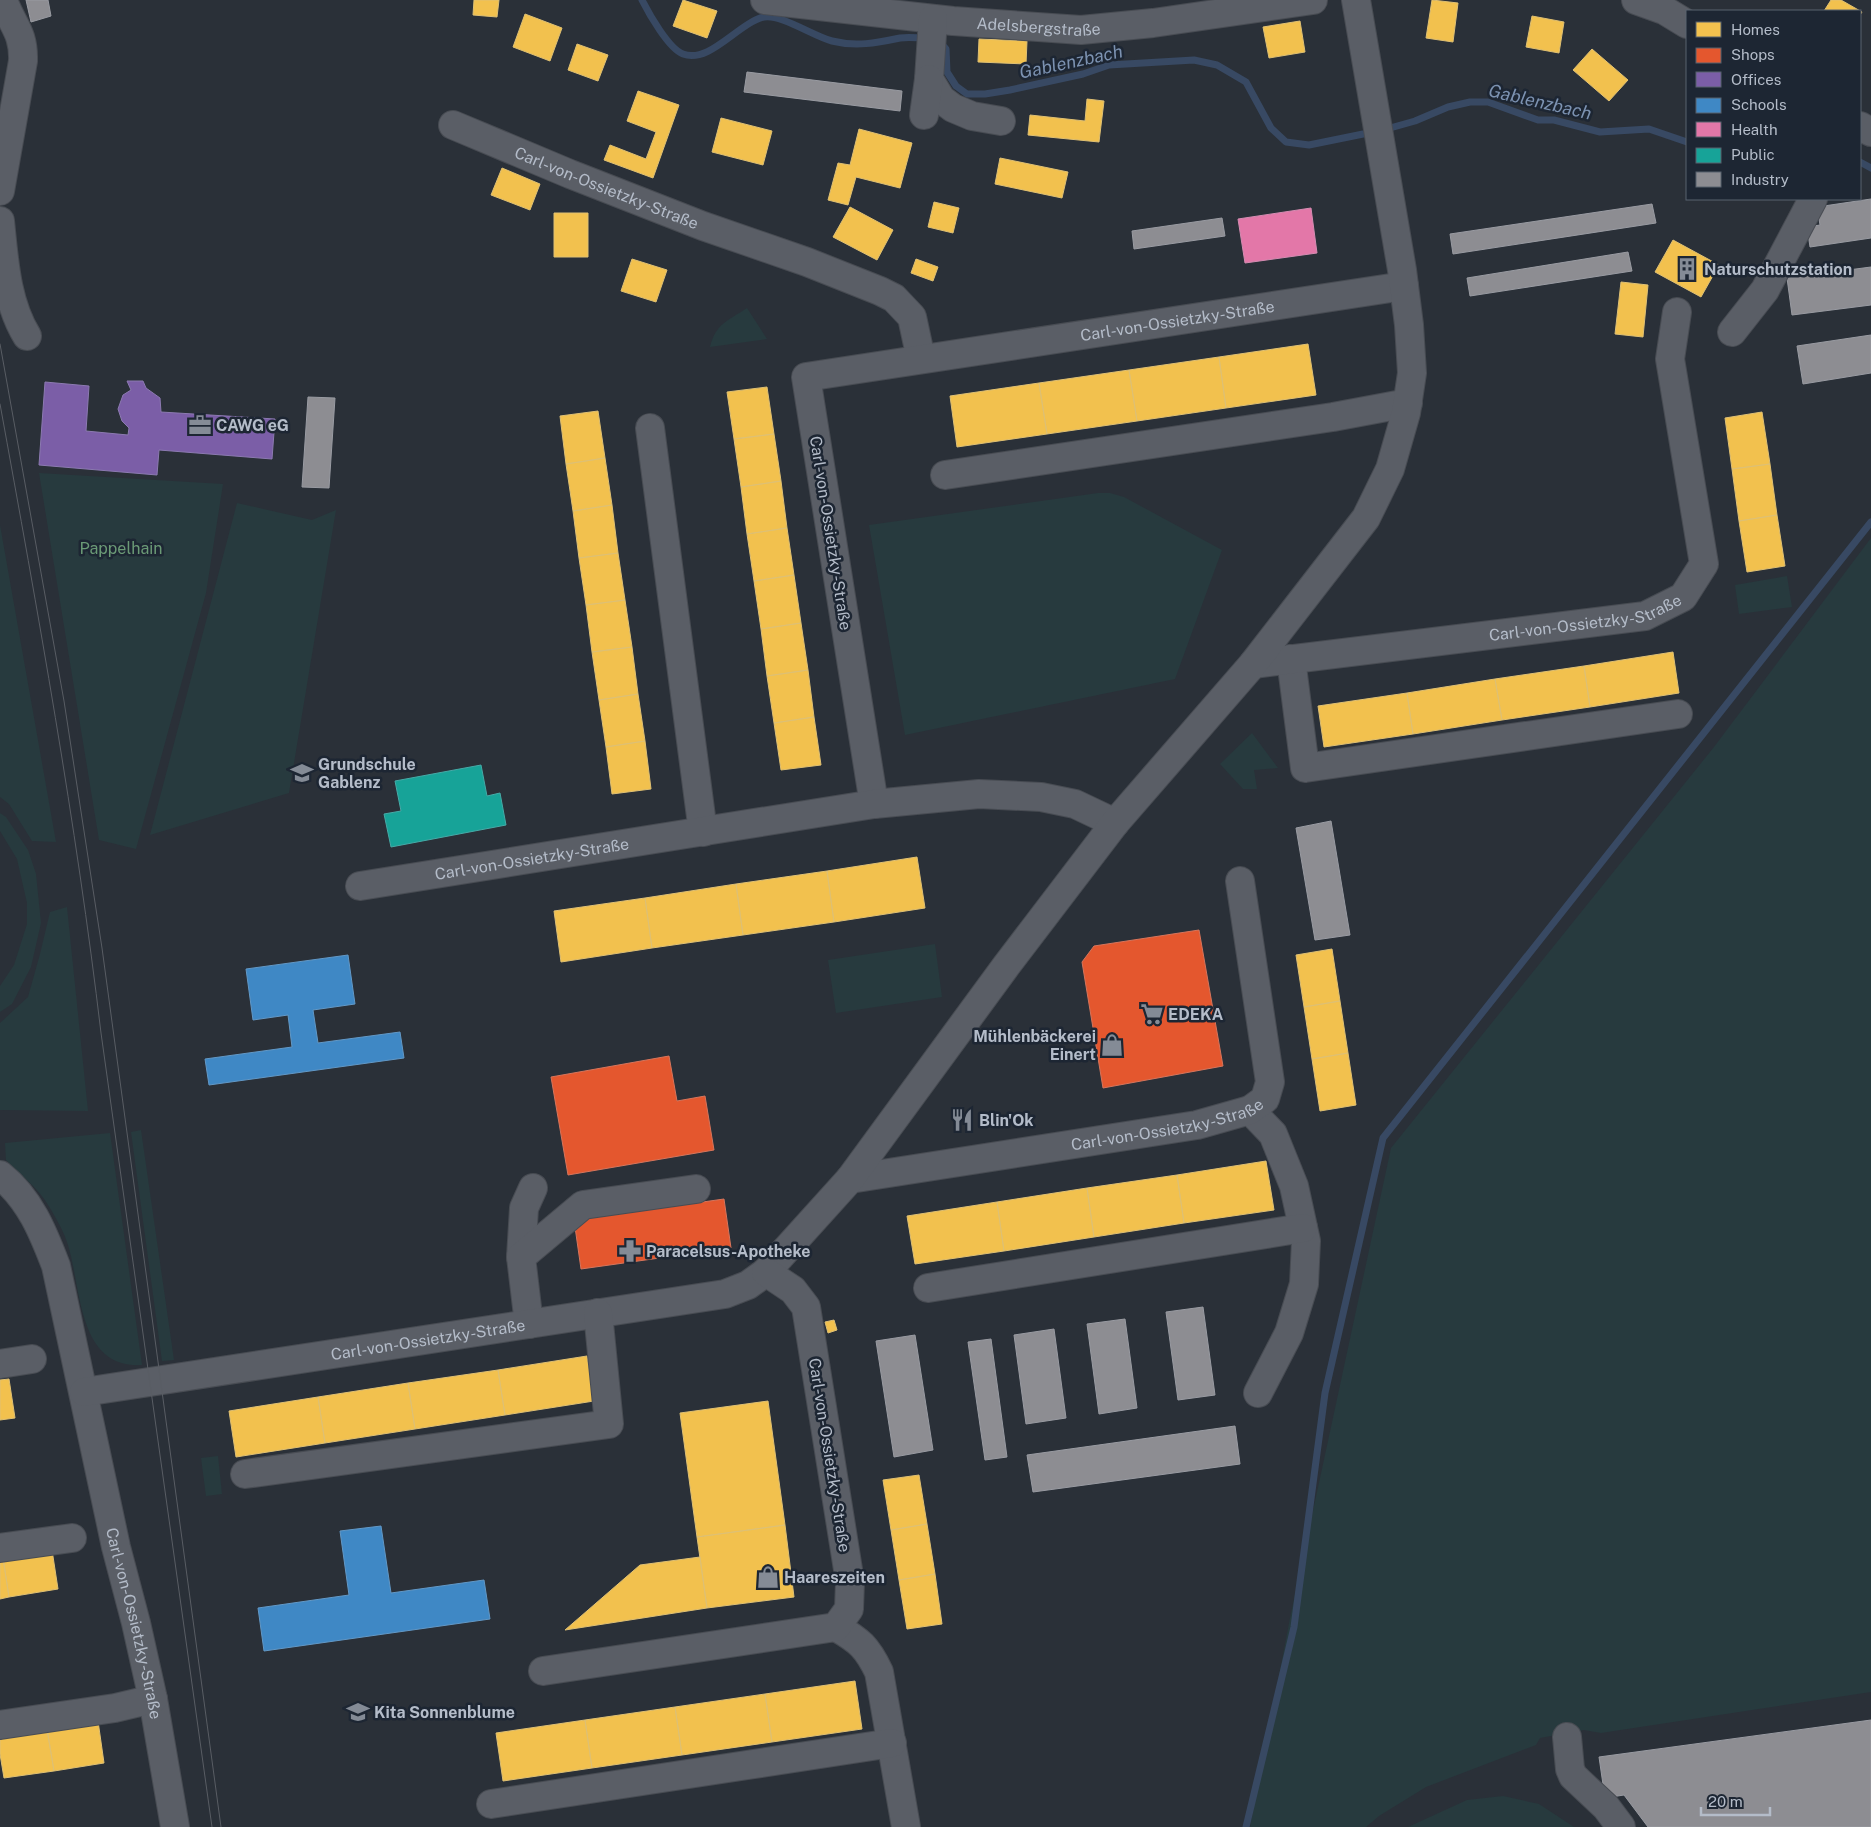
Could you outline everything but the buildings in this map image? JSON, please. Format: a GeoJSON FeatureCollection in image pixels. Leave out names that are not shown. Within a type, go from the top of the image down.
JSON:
{"type":"FeatureCollection","features":[{"type":"Feature","properties":{"kind":"street"},"geometry":{"type":"LineString","coordinates":[[0,191],[23,61],[23,47],[18,28],[8,13],[4,0]]}},
{"type":"Feature","properties":{"kind":"street","name":"Adelsbergstraße"},"geometry":{"type":"LineString","coordinates":[[765,0],[932,30],[1080,30],[1153,23],[1313,0]]}},
{"type":"Feature","properties":{"kind":"street","name":"Carl-von-Ossietzky-Straße"},"geometry":{"type":"LineString","coordinates":[[84,1392],[726,1294],[748,1285],[766,1272],[850,1179],[1006,966],[1115,823],[1253,664],[1366,518],[1390,469],[1408,403],[1412,373],[1404,286],[1356,0]]}},
{"type":"Feature","properties":{"kind":"street"},"geometry":{"type":"LineString","coordinates":[[1636,0],[1664,10],[1686,23]]}},
{"type":"Feature","properties":{"kind":"street"},"geometry":{"type":"LineString","coordinates":[[924,115],[929,79],[932,30]]}},
{"type":"Feature","properties":{"kind":"street"},"geometry":{"type":"LineString","coordinates":[[929,79],[941,99],[953,108],[972,116],[1001,121]]}},
{"type":"Feature","properties":{"kind":"street","name":"Carl-von-Ossietzky-Straße"},"geometry":{"type":"LineString","coordinates":[[453,125],[578,178],[880,291],[894,298],[912,317],[921,359]]}},
{"type":"Feature","properties":{"kind":"street"},"geometry":{"type":"LineString","coordinates":[[1732,332],[1765,290],[1812,200]]}},
{"type":"Feature","properties":{"kind":"street"},"geometry":{"type":"LineString","coordinates":[[0,221],[4,261],[12,301],[18,323],[26,336]]}},
{"type":"Feature","properties":{"kind":"street","name":"Carl-von-Ossietzky-Straße"},"geometry":{"type":"LineString","coordinates":[[874,804],[806,377],[1404,286]]}},
{"type":"Feature","properties":{"kind":"street","name":"Carl-von-Ossietzky-Straße"},"geometry":{"type":"LineString","coordinates":[[1253,664],[1644,616],[1684,597],[1704,564],[1670,359],[1678,312]]}},
{"type":"Feature","properties":{"kind":"street"},"geometry":{"type":"LineString","coordinates":[[945,475],[1333,417],[1408,403]]}},
{"type":"Feature","properties":{"kind":"street"},"geometry":{"type":"LineString","coordinates":[[650,428],[703,832]]}},
{"type":"Feature","properties":{"kind":"street"},"geometry":{"type":"LineString","coordinates":[[1291,659],[1305,768],[1678,714]]}},
{"type":"Feature","properties":{"kind":"street","name":"Carl-von-Ossietzky-Straße"},"geometry":{"type":"LineString","coordinates":[[360,886],[874,804],[979,794],[1041,797],[1075,804],[1115,823]]}},
{"type":"Feature","properties":{"kind":"street","name":"Carl-von-Ossietzky-Straße"},"geometry":{"type":"LineString","coordinates":[[850,1179],[1198,1125],[1250,1110],[1265,1099],[1270,1082],[1240,881]]}},
{"type":"Feature","properties":{"kind":"street"},"geometry":{"type":"LineString","coordinates":[[1250,1110],[1273,1134],[1294,1186],[1306,1241],[1304,1284],[1290,1333],[1258,1394]]}},
{"type":"Feature","properties":{"kind":"street","name":"Carl-von-Ossietzky-Straße"},"geometry":{"type":"LineString","coordinates":[[0,1174],[26,1200],[53,1258],[84,1392],[116,1547],[153,1699],[175,1827]]}},
{"type":"Feature","properties":{"kind":"street"},"geometry":{"type":"LineString","coordinates":[[529,1324],[521,1257],[524,1208],[533,1188]]}},
{"type":"Feature","properties":{"kind":"street"},"geometry":{"type":"LineString","coordinates":[[521,1257],[583,1206],[696,1189]]}},
{"type":"Feature","properties":{"kind":"street"},"geometry":{"type":"LineString","coordinates":[[928,1288],[1303,1228]]}},
{"type":"Feature","properties":{"kind":"street","name":"Carl-von-Ossietzky-Straße"},"geometry":{"type":"LineString","coordinates":[[766,1272],[793,1290],[806,1307],[850,1582],[849,1609],[836,1627]]}},
{"type":"Feature","properties":{"kind":"street"},"geometry":{"type":"LineString","coordinates":[[245,1474],[610,1424],[598,1313]]}},
{"type":"Feature","properties":{"kind":"street"},"geometry":{"type":"LineString","coordinates":[[0,1364],[32,1359]]}},
{"type":"Feature","properties":{"kind":"street"},"geometry":{"type":"LineString","coordinates":[[0,1548],[72,1538]]}},
{"type":"Feature","properties":{"kind":"street"},"geometry":{"type":"LineString","coordinates":[[543,1671],[836,1627],[870,1652],[879,1672],[906,1827]]}},
{"type":"Feature","properties":{"kind":"street"},"geometry":{"type":"LineString","coordinates":[[0,1725],[115,1708],[153,1699]]}},
{"type":"Feature","properties":{"kind":"street"},"geometry":{"type":"LineString","coordinates":[[1567,1736],[1570,1770],[1573,1776],[1606,1807],[1621,1827]]}},
{"type":"Feature","properties":{"kind":"street"},"geometry":{"type":"LineString","coordinates":[[491,1804],[892,1743]]}},
{"type":"Feature","properties":{"kind":"green space"},"geometry":{"type":"Polygon","coordinates":[[[747,308],[767,339],[710,347],[719,328],[747,308]]]}},
{"type":"Feature","properties":{"kind":"green space","name":"Pappelhain"},"geometry":{"type":"Polygon","coordinates":[[[39,473],[223,484],[206,593],[136,849],[99,840],[39,473]]]}},
{"type":"Feature","properties":{"kind":"green space"},"geometry":{"type":"Polygon","coordinates":[[[1098,493],[1110,493],[1124,497],[1222,550],[1175,679],[905,735],[869,525],[1098,493]]]}},
{"type":"Feature","properties":{"kind":"green space"},"geometry":{"type":"Polygon","coordinates":[[[237,503],[312,520],[336,510],[289,793],[150,835],[237,503]]]}},
{"type":"Feature","properties":{"kind":"green space"},"geometry":{"type":"Polygon","coordinates":[[[0,525],[56,842],[32,841],[9,804],[0,797],[0,525]]]}},
{"type":"Feature","properties":{"kind":"green space"},"geometry":{"type":"Polygon","coordinates":[[[1871,538],[1871,1692],[1601,1733],[1584,1730],[1540,1738],[1536,1745],[1426,1787],[1379,1816],[1366,1827],[1250,1827],[1291,1613],[1391,1148],[1714,747],[1871,538]]]}},
{"type":"Feature","properties":{"kind":"green space"},"geometry":{"type":"Polygon","coordinates":[[[1787,576],[1792,607],[1739,614],[1735,585],[1787,576]]]}},
{"type":"Feature","properties":{"kind":"green space"},"geometry":{"type":"Polygon","coordinates":[[[1252,733],[1278,768],[1254,770],[1257,789],[1243,789],[1220,764],[1252,733]]]}},
{"type":"Feature","properties":{"kind":"green space"},"geometry":{"type":"Polygon","coordinates":[[[0,813],[6,817],[28,850],[36,874],[41,923],[31,967],[12,1004],[0,1012],[0,986],[14,965],[27,924],[27,903],[17,859],[0,831],[0,813]]]}},
{"type":"Feature","properties":{"kind":"green space"},"geometry":{"type":"Polygon","coordinates":[[[67,907],[88,1111],[0,1110],[0,1023],[28,997],[50,912],[67,907]]]}},
{"type":"Feature","properties":{"kind":"green space"},"geometry":{"type":"Polygon","coordinates":[[[935,944],[942,997],[836,1013],[828,960],[935,944]]]}},
{"type":"Feature","properties":{"kind":"green space"},"geometry":{"type":"Polygon","coordinates":[[[141,1130],[174,1360],[162,1361],[131,1132],[141,1130]]]}},
{"type":"Feature","properties":{"kind":"green space"},"geometry":{"type":"Polygon","coordinates":[[[110,1133],[142,1365],[120,1363],[105,1354],[93,1339],[85,1321],[72,1260],[63,1231],[52,1210],[41,1195],[6,1160],[5,1143],[110,1133]]]}},
{"type":"Feature","properties":{"kind":"green space"},"geometry":{"type":"Polygon","coordinates":[[[218,1456],[222,1494],[206,1496],[201,1458],[218,1456]]]}},
{"type":"Feature","properties":{"kind":"green space"},"geometry":{"type":"Polygon","coordinates":[[[1503,1796],[1539,1804],[1574,1827],[1408,1827],[1467,1800],[1503,1796]]]}},
{"type":"Feature","properties":{"kind":"waterway","name":"Gablenzbach"},"geometry":{"type":"LineString","coordinates":[[642,0],[649,14],[672,45],[683,54],[693,56],[714,48],[744,27],[764,17],[788,22],[824,38],[841,43],[866,44],[900,38],[926,38]]}},
{"type":"Feature","properties":{"kind":"waterway","name":"Gablenzbach"},"geometry":{"type":"LineString","coordinates":[[940,42],[946,49],[947,72],[956,86],[967,94],[985,94],[1010,90],[1083,74],[1109,65],[1194,60],[1217,65],[1246,82],[1271,128],[1286,142],[1309,145],[1373,132]]}},
{"type":"Feature","properties":{"kind":"waterway","name":"Gablenzbach"},"geometry":{"type":"LineString","coordinates":[[1383,130],[1415,121],[1448,107],[1470,102],[1488,102],[1538,120],[1554,120],[1600,132],[1649,129],[1686,142]]}},
{"type":"Feature","properties":{"kind":"waterway","name":"Gablenzbach"},"geometry":{"type":"LineString","coordinates":[[1861,163],[1871,168]]}},
{"type":"Feature","properties":{"kind":"waterway"},"geometry":{"type":"LineString","coordinates":[[1246,1827],[1294,1627],[1325,1393],[1383,1138],[1871,522]]}},
{"type":"Feature","properties":{"kind":"tram line"},"geometry":{"type":"LineString","coordinates":[[0,344],[64,701],[102,948],[221,1827]]}},
{"type":"Feature","properties":{"kind":"tram line"},"geometry":{"type":"LineString","coordinates":[[0,404],[42,639],[80,875],[212,1827]]}},
{"type":"Feature","properties":{"kind":"place","name":"Naturschutzstation"},"geometry":{"type":"Point","coordinates":[1687,269]}},
{"type":"Feature","properties":{"kind":"place","name":"CAWG eG"},"geometry":{"type":"Point","coordinates":[200,425]}},
{"type":"Feature","properties":{"kind":"place","name":"Grundschule Gablenz"},"geometry":{"type":"Point","coordinates":[302,773]}},
{"type":"Feature","properties":{"kind":"place","name":"EDEKA"},"geometry":{"type":"Point","coordinates":[1152,1014]}},
{"type":"Feature","properties":{"kind":"place","name":"Mühlenbäckerei Einert"},"geometry":{"type":"Point","coordinates":[1112,1045]}},
{"type":"Feature","properties":{"kind":"place","name":"Blin'Ok"},"geometry":{"type":"Point","coordinates":[962,1120]}},
{"type":"Feature","properties":{"kind":"place","name":"Paracelsus-Apotheke"},"geometry":{"type":"Point","coordinates":[630,1251]}},
{"type":"Feature","properties":{"kind":"place","name":"Haareszeiten"},"geometry":{"type":"Point","coordinates":[768,1577]}},
{"type":"Feature","properties":{"kind":"place","name":"Kita Sonnenblume"},"geometry":{"type":"Point","coordinates":[358,1712]}}]}
